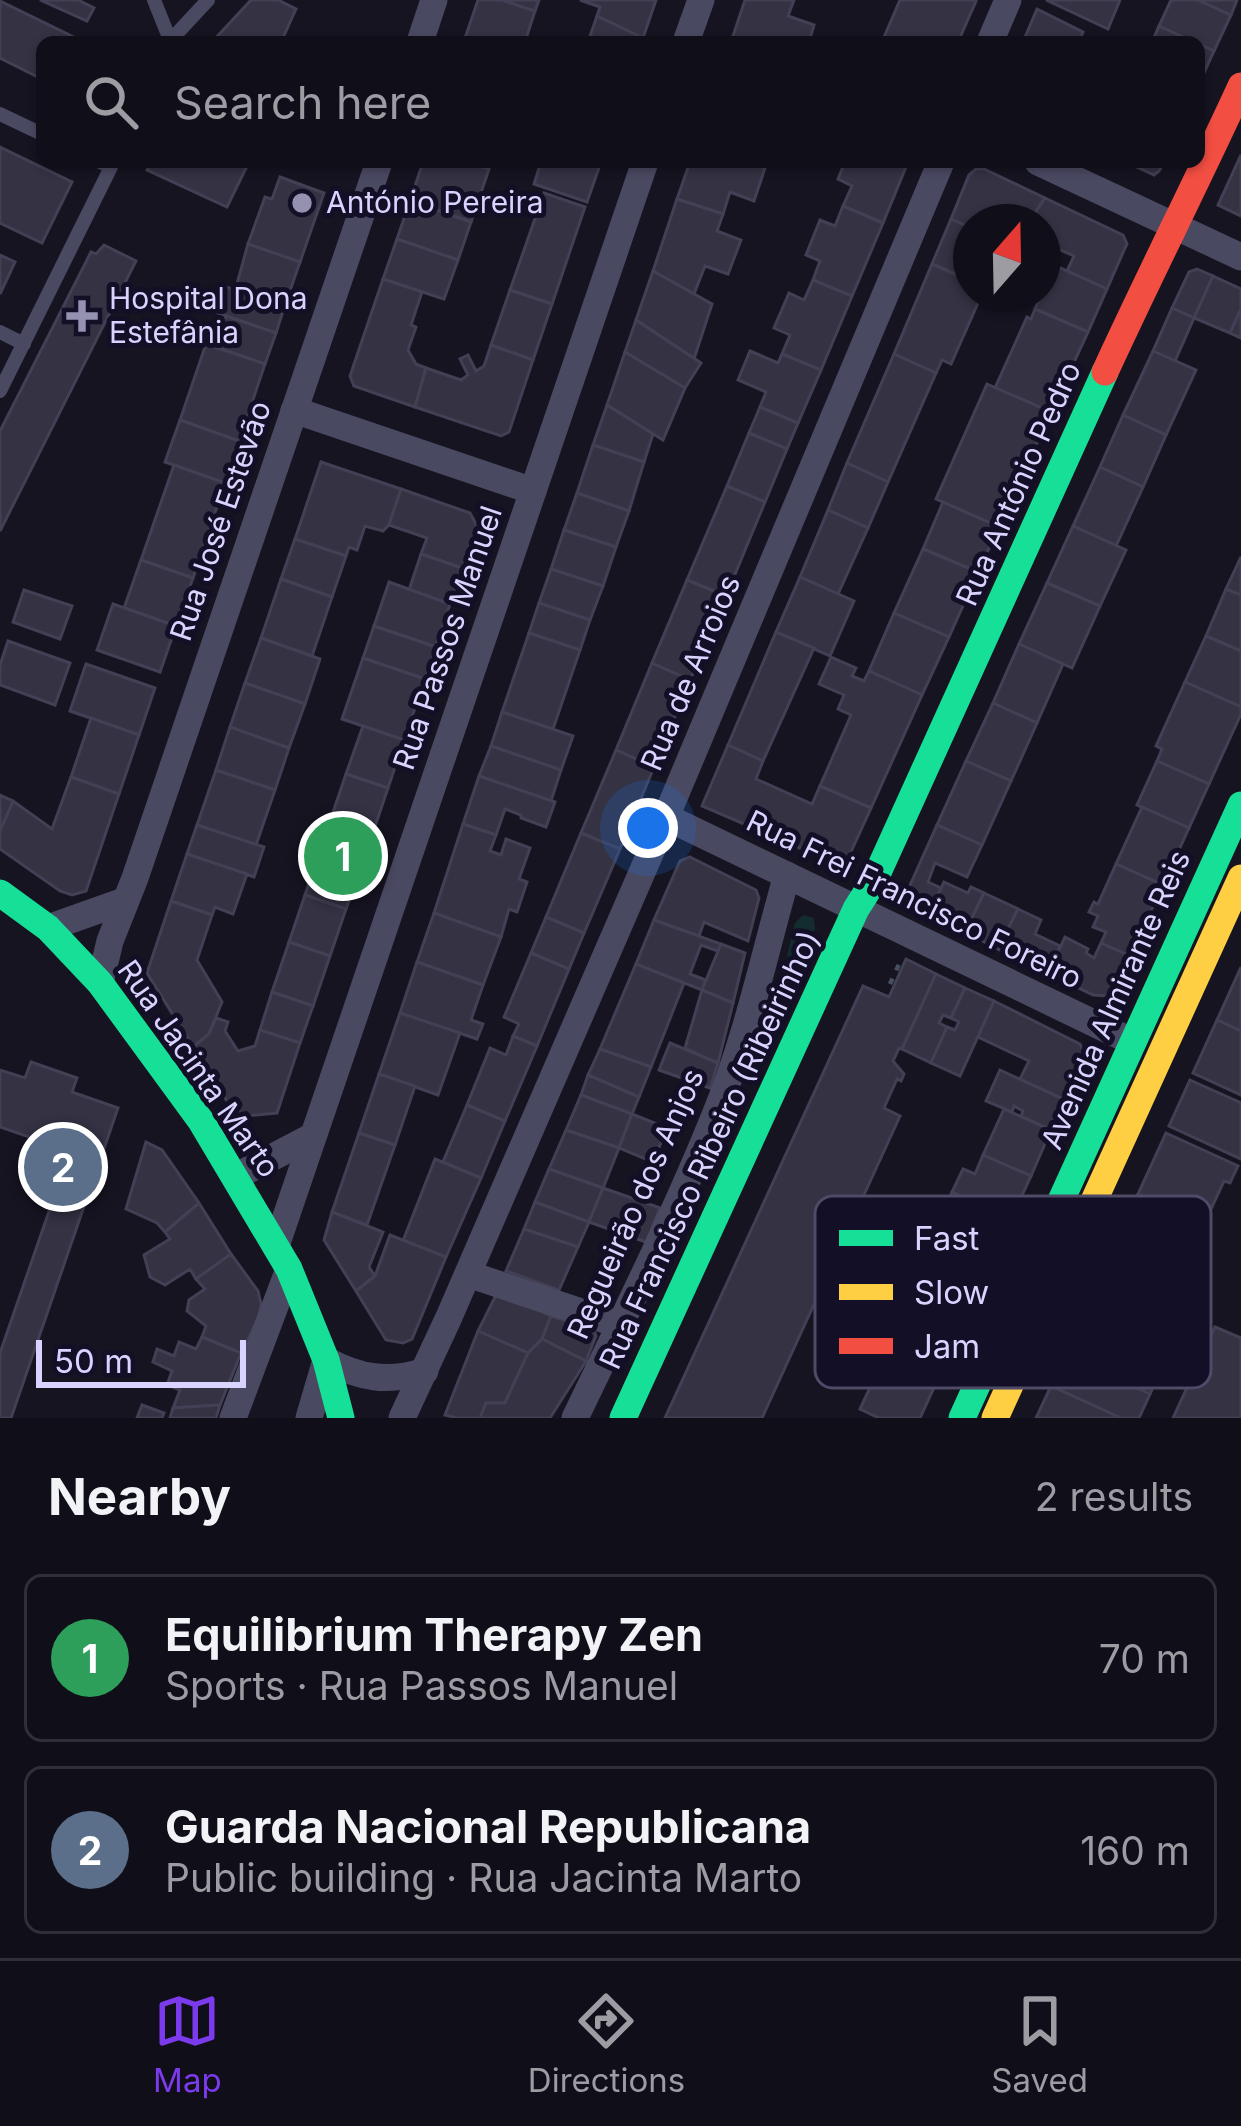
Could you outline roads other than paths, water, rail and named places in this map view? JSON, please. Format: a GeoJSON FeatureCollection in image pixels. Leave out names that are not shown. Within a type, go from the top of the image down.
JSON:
{"type":"FeatureCollection","features":[{"type":"Feature","properties":{"kind":"main road","name":"Rua António Pedro"},"geometry":{"type":"LineString","coordinates":[[1205,166],[1241,86]]}},
{"type":"Feature","properties":{"kind":"main road","name":"Rua António Pedro"},"geometry":{"type":"LineString","coordinates":[[856,909],[875,879],[1204,168]]}},
{"type":"Feature","properties":{"kind":"main road","name":"Avenida Almirante Reis"},"geometry":{"type":"LineString","coordinates":[[1063,1196],[1241,805]]}},
{"type":"Feature","properties":{"kind":"main road","name":"Avenida Almirante Reis"},"geometry":{"type":"LineString","coordinates":[[1096,1196],[1160,1056],[1230,933],[1241,878]]}},
{"type":"Feature","properties":{"kind":"main road","name":"Rua Jacinta Marto"},"geometry":{"type":"LineString","coordinates":[[0,892],[48,928],[100,983],[201,1121],[283,1258],[326,1360],[340,1418]]}},
{"type":"Feature","properties":{"kind":"main road","name":"Rua Francisco Ribeiro (Ribeirinho)"},"geometry":{"type":"LineString","coordinates":[[623,1418],[856,909]]}},
{"type":"Feature","properties":{"kind":"main road"},"geometry":{"type":"LineString","coordinates":[[1133,1042],[1160,1056]]}},
{"type":"Feature","properties":{"kind":"main road","name":"Avenida Almirante Reis"},"geometry":{"type":"LineString","coordinates":[[962,1418],[976,1388]]}},
{"type":"Feature","properties":{"kind":"main road","name":"Avenida Almirante Reis"},"geometry":{"type":"LineString","coordinates":[[995,1418],[1009,1388]]}},
{"type":"Feature","properties":{"kind":"street"},"geometry":{"type":"LineString","coordinates":[[422,36],[434,0]]}},
{"type":"Feature","properties":{"kind":"street"},"geometry":{"type":"LineString","coordinates":[[688,36],[700,0]]}},
{"type":"Feature","properties":{"kind":"street"},"geometry":{"type":"LineString","coordinates":[[993,36],[1008,0]]}},
{"type":"Feature","properties":{"kind":"street","name":"Rua José Estevão"},"geometry":{"type":"LineString","coordinates":[[100,983],[124,901],[377,168]]}},
{"type":"Feature","properties":{"kind":"street","name":"Rua Passos Manuel"},"geometry":{"type":"LineString","coordinates":[[233,1418],[283,1258],[313,1136],[643,168]]}},
{"type":"Feature","properties":{"kind":"street","name":"Rua de Arroios"},"geometry":{"type":"LineString","coordinates":[[402,1418],[666,817],[938,168]]}},
{"type":"Feature","properties":{"kind":"street"},"geometry":{"type":"LineString","coordinates":[[1051,168],[1241,257]]}},
{"type":"Feature","properties":{"kind":"street"},"geometry":{"type":"LineString","coordinates":[[294,410],[533,491]]}},
{"type":"Feature","properties":{"kind":"street","name":"Rua Frei Francisco Foreiro"},"geometry":{"type":"LineString","coordinates":[[666,817],[1133,1042]]}},
{"type":"Feature","properties":{"kind":"street","name":"Regueirão dos Anjos"},"geometry":{"type":"LineString","coordinates":[[574,1418],[628,1312],[716,1114],[787,875]]}},
{"type":"Feature","properties":{"kind":"street"},"geometry":{"type":"LineString","coordinates":[[48,928],[124,901]]}},
{"type":"Feature","properties":{"kind":"street"},"geometry":{"type":"LineString","coordinates":[[235,1178],[313,1136]]}},
{"type":"Feature","properties":{"kind":"street"},"geometry":{"type":"LineString","coordinates":[[468,1274],[620,1325]]}},
{"type":"Feature","properties":{"kind":"street"},"geometry":{"type":"LineString","coordinates":[[309,1418],[326,1360],[361,1376],[378,1378],[403,1378],[425,1370]]}},
{"type":"Feature","properties":{"kind":"lane"},"geometry":{"type":"LineString","coordinates":[[154,0],[168,36]]}},
{"type":"Feature","properties":{"kind":"lane"},"geometry":{"type":"LineString","coordinates":[[176,36],[208,0]]}},
{"type":"Feature","properties":{"kind":"lane"},"geometry":{"type":"LineString","coordinates":[[0,114],[36,131]]}},
{"type":"Feature","properties":{"kind":"lane"},"geometry":{"type":"LineString","coordinates":[[0,391],[106,168]]}},
{"type":"Feature","properties":{"kind":"lane"},"geometry":{"type":"LineString","coordinates":[[0,332],[24,344]]}},
{"type":"Feature","properties":{"kind":"place","name":"António Pereira"},"geometry":{"type":"Point","coordinates":[302,203]}},
{"type":"Feature","properties":{"kind":"place","name":"Hospital Dona Estefânia"},"geometry":{"type":"Point","coordinates":[82,316]}},
{"type":"Feature","properties":{"kind":"place","name":"Equilibrium Therapy Zen"},"geometry":{"type":"Point","coordinates":[343,856]}},
{"type":"Feature","properties":{"kind":"place","name":"Guarda Nacional Republicana"},"geometry":{"type":"Point","coordinates":[63,1167]}}]}
